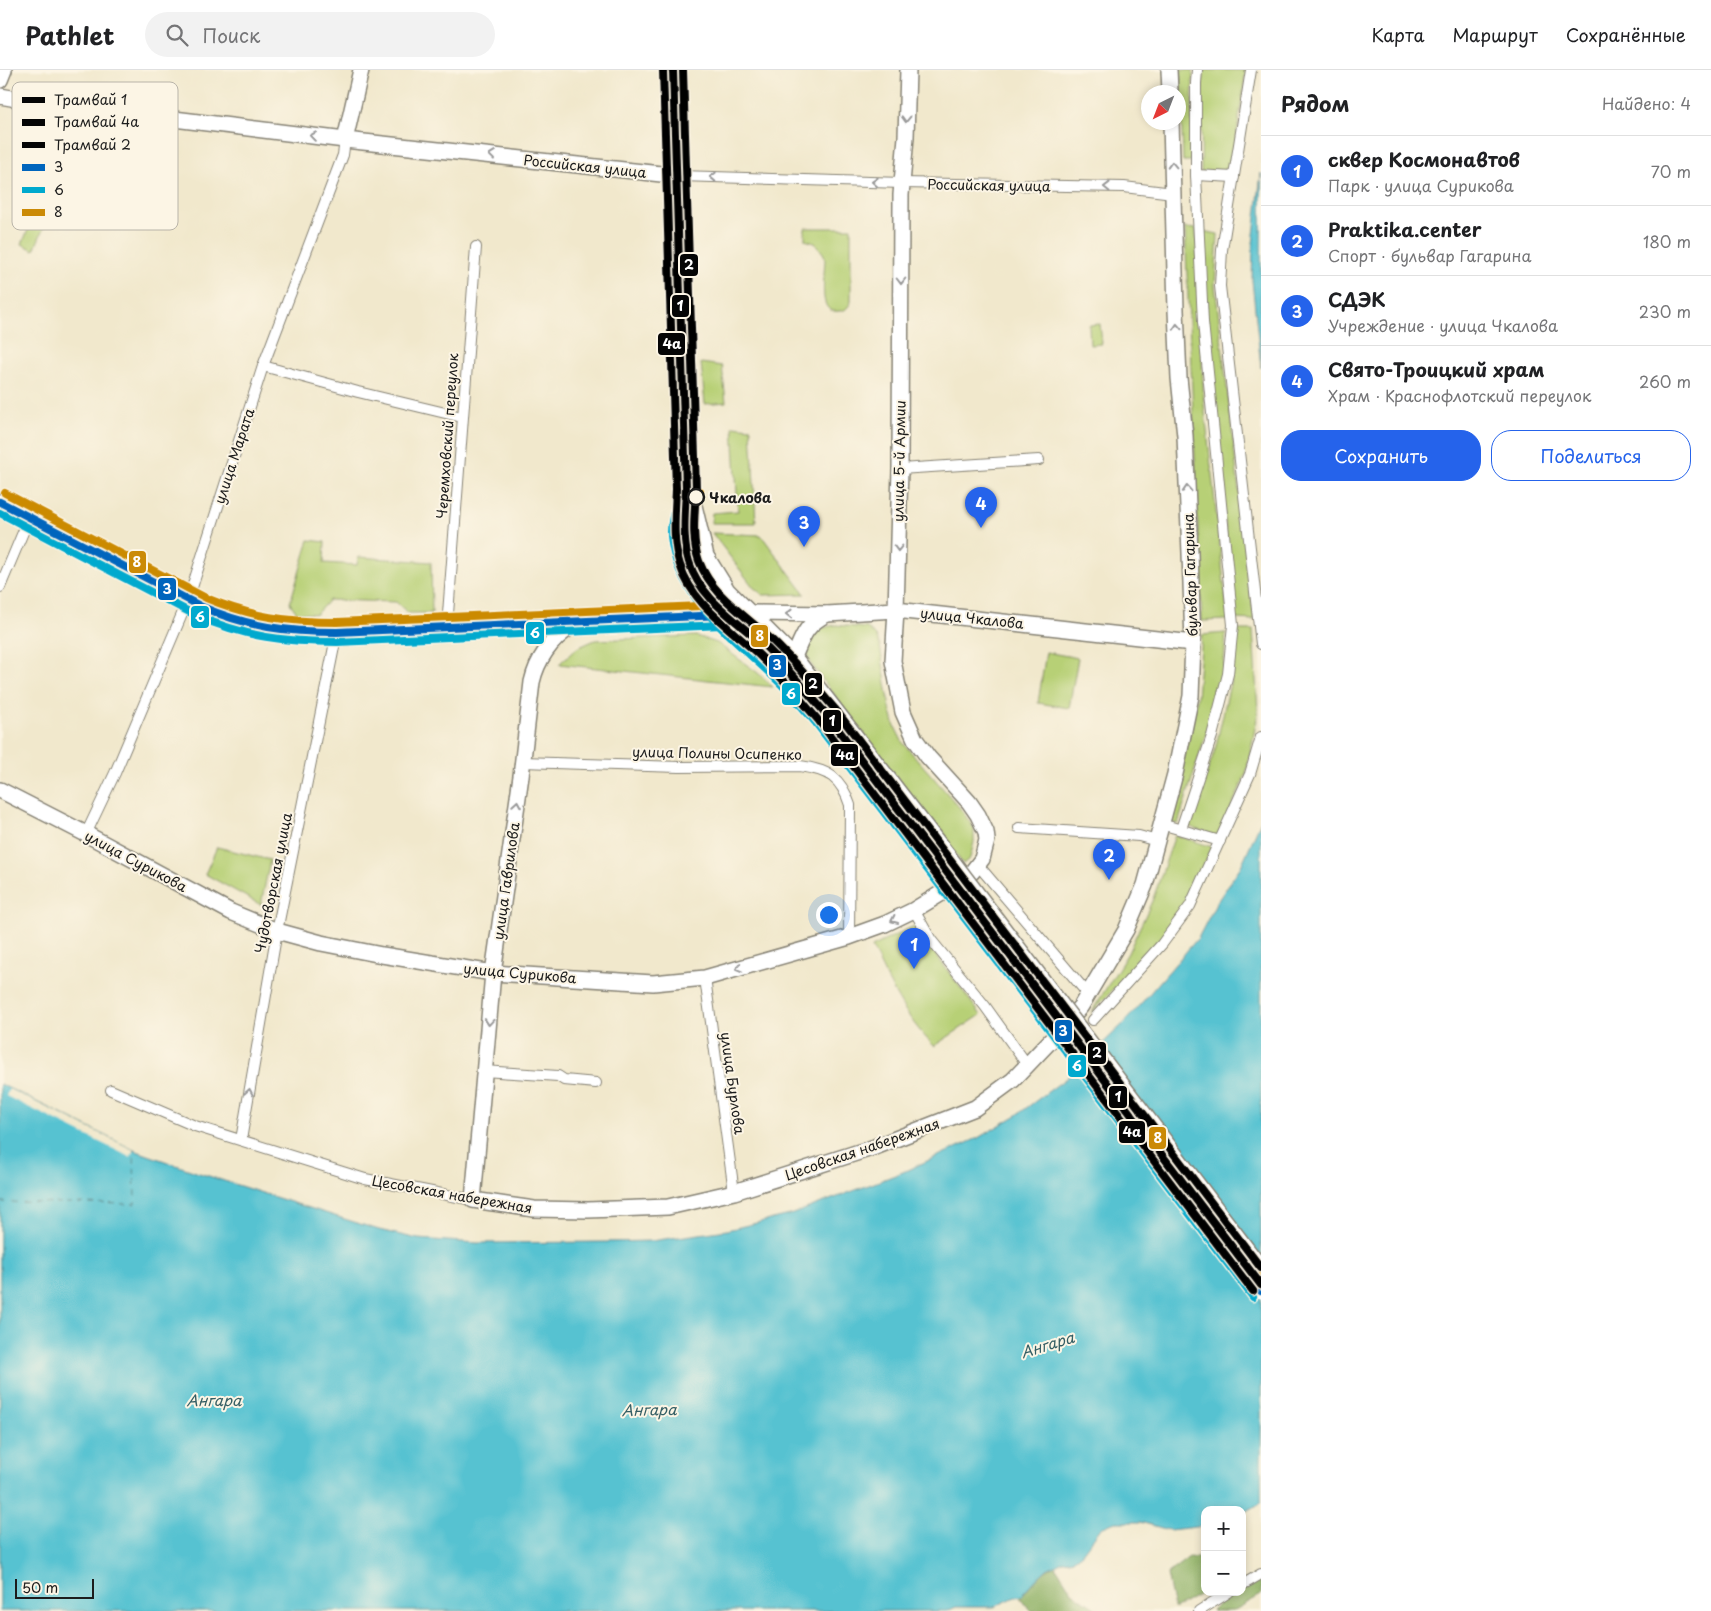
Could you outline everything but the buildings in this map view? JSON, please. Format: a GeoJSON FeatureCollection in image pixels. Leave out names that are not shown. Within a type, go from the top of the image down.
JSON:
{"type":"FeatureCollection","features":[{"type":"Feature","properties":{"kind":"main road"},"geometry":{"type":"LineString","coordinates":[[0,80],[4,70]]}},
{"type":"Feature","properties":{"kind":"main road","name":"улица Марата"},"geometry":{"type":"LineString","coordinates":[[345,140],[361,70]]}},
{"type":"Feature","properties":{"kind":"main road"},"geometry":{"type":"LineString","coordinates":[[677,70],[690,490],[706,556],[727,590],[794,657],[943,862],[1261,1291]]}},
{"type":"Feature","properties":{"kind":"main road","name":"улица 5-й Армии"},"geometry":{"type":"LineString","coordinates":[[908,70],[906,137],[902,183],[900,469],[893,661],[902,712],[915,739],[928,757],[969,802],[983,824]]}},
{"type":"Feature","properties":{"kind":"main road"},"geometry":{"type":"LineString","coordinates":[[1169,70],[1170,85]]}},
{"type":"Feature","properties":{"kind":"main road","name":"Российская улица"},"geometry":{"type":"LineString","coordinates":[[178,120],[345,140],[680,176]]}},
{"type":"Feature","properties":{"kind":"main road","name":"бульвар Гагарина"},"geometry":{"type":"LineString","coordinates":[[1084,1000],[1126,930],[1145,885],[1175,774],[1190,696],[1193,643],[1185,436],[1179,378],[1171,130]]}},
{"type":"Feature","properties":{"kind":"main road"},"geometry":{"type":"LineString","coordinates":[[690,490],[681,533],[689,570],[700,589],[723,615],[785,674],[824,717],[943,862],[1261,1268]]}},
{"type":"Feature","properties":{"kind":"main road"},"geometry":{"type":"LineString","coordinates":[[0,502],[188,600],[249,624],[268,628],[305,632],[337,632],[723,615],[750,618],[763,625]]}},
{"type":"Feature","properties":{"kind":"main road","name":"улица Чкалова"},"geometry":{"type":"LineString","coordinates":[[750,613],[827,614],[896,610],[1193,643]]}},
{"type":"Feature","properties":{"kind":"main road"},"geometry":{"type":"LineString","coordinates":[[794,657],[807,628],[814,620],[827,614]]}},
{"type":"Feature","properties":{"kind":"main road","name":"улица Гаврилова"},"geometry":{"type":"LineString","coordinates":[[473,1200],[494,973],[535,668],[542,655],[558,637],[572,626],[590,620]]}},
{"type":"Feature","properties":{"kind":"main road","name":"улица Сурикова"},"geometry":{"type":"LineString","coordinates":[[0,790],[231,912],[277,931],[321,943],[494,973],[653,983],[705,978],[849,937],[885,924],[914,910],[963,880],[978,865],[985,852],[987,840],[983,824]]}},
{"type":"Feature","properties":{"kind":"main road","name":"Цесовская набережная"},"geometry":{"type":"LineString","coordinates":[[473,1200],[534,1209],[588,1210],[668,1207],[734,1192],[875,1147],[974,1108],[1013,1080],[1028,1066],[1084,1000]]}},
{"type":"Feature","properties":{"kind":"street"},"geometry":{"type":"LineString","coordinates":[[1180,830],[1212,736],[1228,674],[1232,625],[1203,322],[1196,175],[1197,70]]}},
{"type":"Feature","properties":{"kind":"street"},"geometry":{"type":"LineString","coordinates":[[1251,70],[1222,250],[1220,286],[1261,644]]}},
{"type":"Feature","properties":{"kind":"street","name":"улица Марата"},"geometry":{"type":"LineString","coordinates":[[86,834],[115,773],[188,600],[263,366],[343,155],[345,140]]}},
{"type":"Feature","properties":{"kind":"street"},"geometry":{"type":"LineString","coordinates":[[1196,175],[1234,177]]}},
{"type":"Feature","properties":{"kind":"street","name":"Российская улица"},"geometry":{"type":"LineString","coordinates":[[680,176],[1124,187],[1173,193]]}},
{"type":"Feature","properties":{"kind":"street","name":"Черемховский переулок"},"geometry":{"type":"LineString","coordinates":[[447,627],[476,247]]}},
{"type":"Feature","properties":{"kind":"street"},"geometry":{"type":"LineString","coordinates":[[263,366],[358,392],[462,417]]}},
{"type":"Feature","properties":{"kind":"street"},"geometry":{"type":"LineString","coordinates":[[900,469],[1039,460]]}},
{"type":"Feature","properties":{"kind":"street"},"geometry":{"type":"LineString","coordinates":[[0,586],[29,518]]}},
{"type":"Feature","properties":{"kind":"street","name":"Чудотворская улица"},"geometry":{"type":"LineString","coordinates":[[241,1140],[277,931],[337,632]]}},
{"type":"Feature","properties":{"kind":"street"},"geometry":{"type":"LineString","coordinates":[[1093,1020],[1162,944],[1190,906],[1250,774],[1261,737]]}},
{"type":"Feature","properties":{"kind":"street","name":"улица Полины Осипенко"},"geometry":{"type":"LineString","coordinates":[[522,762],[679,767],[800,766],[818,769],[833,776],[846,791],[850,805],[849,937]]}},
{"type":"Feature","properties":{"kind":"street"},"geometry":{"type":"LineString","coordinates":[[1162,824],[1220,841]]}},
{"type":"Feature","properties":{"kind":"street"},"geometry":{"type":"LineString","coordinates":[[1019,828],[1139,836],[1157,841]]}},
{"type":"Feature","properties":{"kind":"street"},"geometry":{"type":"LineString","coordinates":[[978,865],[1084,1000]]}},
{"type":"Feature","properties":{"kind":"street"},"geometry":{"type":"LineString","coordinates":[[914,910],[931,940],[985,1006],[1028,1066]]}},
{"type":"Feature","properties":{"kind":"street","name":"улица Бурлова"},"geometry":{"type":"LineString","coordinates":[[705,978],[734,1192]]}},
{"type":"Feature","properties":{"kind":"street"},"geometry":{"type":"LineString","coordinates":[[484,1072],[558,1076],[564,1080],[596,1083]]}},
{"type":"Feature","properties":{"kind":"street","name":"Цесовская набережная"},"geometry":{"type":"LineString","coordinates":[[111,1090],[195,1126],[365,1180],[473,1200]]}},
{"type":"Feature","properties":{"kind":"street"},"geometry":{"type":"LineString","coordinates":[[1246,1583],[1261,1574]]}},
{"type":"Feature","properties":{"kind":"street"},"geometry":{"type":"LineString","coordinates":[[1199,1611],[1223,1596]]}},
{"type":"Feature","properties":{"kind":"green space"},"geometry":{"type":"Polygon","coordinates":[[[1180,70],[1193,70],[1191,161],[1183,161],[1182,130],[1186,130],[1186,85],[1180,85],[1180,70]]]}},
{"type":"Feature","properties":{"kind":"green space"},"geometry":{"type":"Polygon","coordinates":[[[1204,70],[1246,70],[1231,174],[1201,172],[1204,70]]]}},
{"type":"Feature","properties":{"kind":"green space"},"geometry":{"type":"Polygon","coordinates":[[[805,228],[851,228],[851,302],[843,310],[833,311],[826,305],[823,289],[825,257],[815,243],[805,240],[805,228]]]}},
{"type":"Feature","properties":{"kind":"green space"},"geometry":{"type":"Polygon","coordinates":[[[1185,228],[1196,229],[1204,403],[1228,620],[1202,621],[1185,228]]]}},
{"type":"Feature","properties":{"kind":"green space"},"geometry":{"type":"Polygon","coordinates":[[[28,230],[43,230],[34,250],[22,244],[28,230]]]}},
{"type":"Feature","properties":{"kind":"green space"},"geometry":{"type":"Polygon","coordinates":[[[1202,231],[1218,234],[1215,285],[1254,620],[1235,619],[1209,366],[1202,231]]]}},
{"type":"Feature","properties":{"kind":"green space"},"geometry":{"type":"Polygon","coordinates":[[[1100,324],[1102,344],[1090,345],[1089,325],[1100,324]]]}},
{"type":"Feature","properties":{"kind":"green space"},"geometry":{"type":"Polygon","coordinates":[[[701,363],[722,366],[726,402],[705,404],[701,363]]]}},
{"type":"Feature","properties":{"kind":"green space"},"geometry":{"type":"Polygon","coordinates":[[[733,426],[751,428],[756,523],[711,523],[712,513],[738,511],[733,426]]]}},
{"type":"Feature","properties":{"kind":"green space"},"geometry":{"type":"Polygon","coordinates":[[[712,533],[761,535],[805,594],[763,595],[754,588],[712,533]]]}},
{"type":"Feature","properties":{"kind":"green space"},"geometry":{"type":"Polygon","coordinates":[[[309,540],[325,542],[324,563],[357,565],[358,557],[431,562],[432,613],[408,613],[396,602],[329,600],[316,614],[297,613],[290,603],[309,540]]]}},
{"type":"Feature","properties":{"kind":"green space"},"geometry":{"type":"Polygon","coordinates":[[[836,625],[867,628],[876,636],[880,646],[890,708],[895,727],[903,743],[959,807],[974,828],[974,842],[970,858],[963,864],[810,663],[806,647],[810,636],[820,629],[836,625]]]}},
{"type":"Feature","properties":{"kind":"green space"},"geometry":{"type":"Polygon","coordinates":[[[1238,630],[1253,630],[1258,713],[1246,774],[1218,837],[1188,826],[1215,750],[1230,684],[1238,630]]]}},
{"type":"Feature","properties":{"kind":"green space"},"geometry":{"type":"Polygon","coordinates":[[[1226,633],[1223,679],[1178,824],[1170,822],[1197,698],[1202,635],[1226,633]]]}},
{"type":"Feature","properties":{"kind":"green space"},"geometry":{"type":"Polygon","coordinates":[[[696,636],[717,643],[758,673],[773,687],[559,664],[577,648],[595,640],[696,636]]]}},
{"type":"Feature","properties":{"kind":"green space"},"geometry":{"type":"Polygon","coordinates":[[[1046,652],[1078,658],[1069,708],[1038,703],[1046,652]]]}},
{"type":"Feature","properties":{"kind":"green space"},"geometry":{"type":"Polygon","coordinates":[[[1175,835],[1212,847],[1183,909],[1161,939],[1091,1013],[1128,953],[1153,899],[1175,835]]]}},
{"type":"Feature","properties":{"kind":"green space"},"geometry":{"type":"Polygon","coordinates":[[[217,847],[270,860],[261,905],[205,874],[217,847]]]}},
{"type":"Feature","properties":{"kind":"green space"},"geometry":{"type":"Polygon","coordinates":[[[914,926],[981,1015],[934,1046],[906,1012],[891,987],[872,947],[914,926]]]}},
{"type":"Feature","properties":{"kind":"green space"},"geometry":{"type":"Polygon","coordinates":[[[1189,1557],[1201,1558],[1201,1593],[1174,1609],[1167,1574],[1189,1557]]]}},
{"type":"Feature","properties":{"kind":"green space"},"geometry":{"type":"Polygon","coordinates":[[[1055,1565],[1072,1592],[1099,1611],[1031,1611],[1019,1596],[1022,1596],[1045,1571],[1055,1565]]]}},
{"type":"Feature","properties":{"kind":"green space"},"geometry":{"type":"Polygon","coordinates":[[[1261,1579],[1261,1595],[1233,1611],[1212,1611],[1232,1596],[1246,1596],[1246,1588],[1261,1579]]]}},
{"type":"Feature","properties":{"kind":"water"},"geometry":{"type":"Polygon","coordinates":[[[1261,173],[1261,368],[1252,280],[1253,244],[1261,173]]]}},
{"type":"Feature","properties":{"kind":"water","name":"Ангара"},"geometry":{"type":"Polygon","coordinates":[[[1261,821],[1261,1503],[1246,1512],[1246,1506],[1201,1506],[1201,1526],[1169,1530],[1140,1522],[1115,1522],[1101,1528],[1082,1553],[1074,1559],[1063,1561],[1047,1569],[1029,1586],[1022,1596],[1015,1597],[994,1607],[956,1607],[947,1611],[0,1611],[0,1084],[134,1150],[196,1172],[379,1230],[418,1239],[477,1243],[651,1241],[727,1230],[790,1215],[903,1172],[978,1138],[1017,1115],[1069,1076],[1123,1024],[1198,938],[1217,902],[1241,866],[1261,821]]]}},
{"type":"Feature","properties":{"kind":"pier"},"geometry":{"type":"Polygon","coordinates":[[[9,1089],[134,1150],[130,1157],[6,1096],[9,1089]]]}},
{"type":"Feature","properties":{"kind":"ferry route"},"geometry":{"type":"LineString","coordinates":[[0,1202],[135,1204],[134,1150]]}},
{"type":"Feature","properties":{"kind":"tram line","name":"4a"},"geometry":{"type":"LineString","coordinates":[[663,70],[676,489],[675,537],[677,556],[686,580],[703,604],[768,664],[819,721],[1253,1291]]}},
{"type":"Feature","properties":{"kind":"tram line","name":"1"},"geometry":{"type":"LineString","coordinates":[[673,70],[686,489],[685,535],[689,562],[695,576],[712,600],[768,649],[827,715],[1261,1285]]}},
{"type":"Feature","properties":{"kind":"tram line","name":"2"},"geometry":{"type":"LineString","coordinates":[[683,70],[696,489],[694,534],[699,561],[712,585],[721,595],[781,649],[835,709],[1261,1268]]}},
{"type":"Feature","properties":{"kind":"transit line","name":"6"},"geometry":{"type":"LineString","coordinates":[[680,487],[671,536],[675,559],[695,598],[725,632],[781,683],[816,723],[1253,1297]]}},
{"type":"Feature","properties":{"kind":"transit line","name":"3"},"geometry":{"type":"LineString","coordinates":[[690,489],[681,534],[685,556],[693,576],[704,594],[734,627],[794,682],[824,717],[1261,1291]]}},
{"type":"Feature","properties":{"kind":"transit line","name":"8"},"geometry":{"type":"LineString","coordinates":[[700,491],[691,532],[694,552],[702,571],[713,588],[742,621],[795,669],[832,711],[1261,1274]]}},
{"type":"Feature","properties":{"kind":"transit line","name":"8"},"geometry":{"type":"LineString","coordinates":[[5,493],[206,598],[239,610],[270,617],[302,621],[337,622],[723,605]]}},
{"type":"Feature","properties":{"kind":"transit line","name":"3"},"geometry":{"type":"LineString","coordinates":[[0,502],[202,607],[219,614],[268,627],[301,631],[337,632],[723,615]]}},
{"type":"Feature","properties":{"kind":"transit line","name":"6"},"geometry":{"type":"LineString","coordinates":[[0,513],[197,616],[232,629],[266,637],[300,641],[337,642],[723,625]]}},
{"type":"Feature","properties":{"kind":"place","name":"Чкалова"},"geometry":{"type":"Point","coordinates":[696,497]}},
{"type":"Feature","properties":{"kind":"place","name":"Свято-Троицкий храм"},"geometry":{"type":"Point","coordinates":[981,528]}},
{"type":"Feature","properties":{"kind":"place","name":"СДЭК"},"geometry":{"type":"Point","coordinates":[804,547]}},
{"type":"Feature","properties":{"kind":"place","name":"Praktika.center"},"geometry":{"type":"Point","coordinates":[1109,880]}},
{"type":"Feature","properties":{"kind":"place","name":"сквер Космонавтов"},"geometry":{"type":"Point","coordinates":[914,969]}}]}
